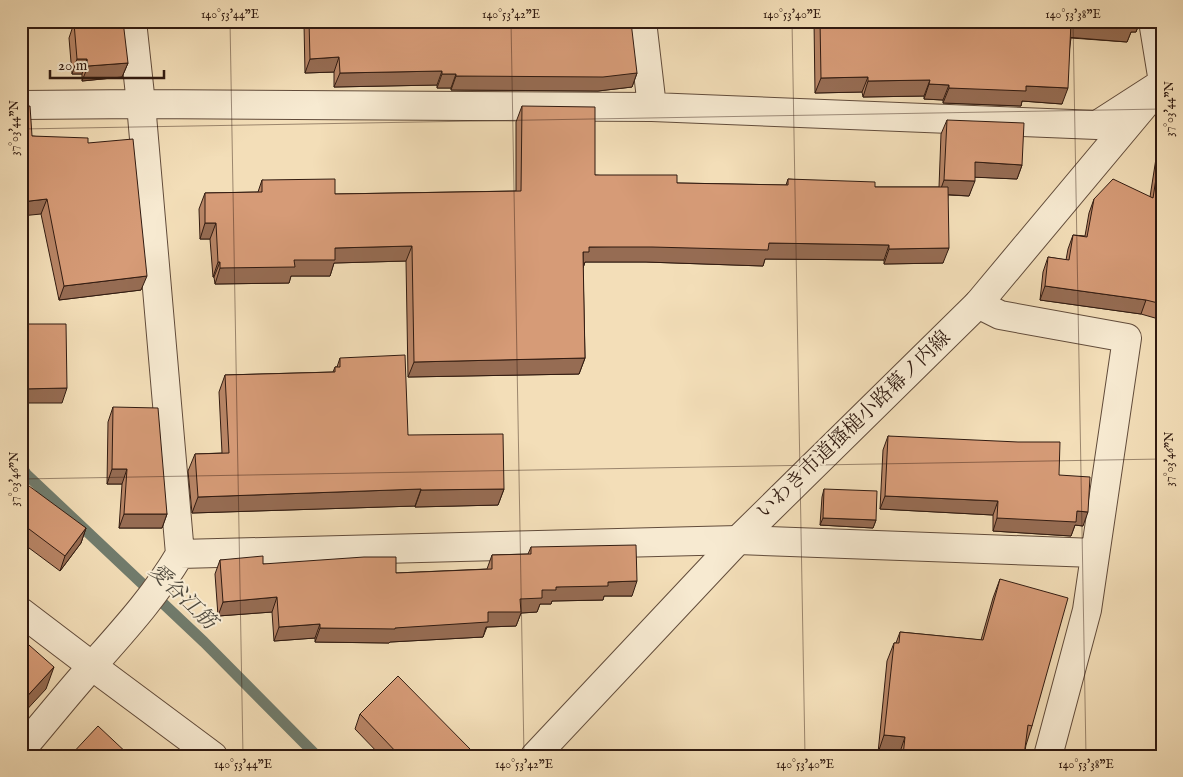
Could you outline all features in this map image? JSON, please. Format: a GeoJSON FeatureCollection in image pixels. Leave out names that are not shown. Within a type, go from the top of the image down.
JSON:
{"type":"FeatureCollection","features":[{"type":"Feature","properties":{"kind":"street"},"geometry":{"type":"LineString","coordinates":[[21,750],[133,620],[174,564],[141,104],[132,21]]}},
{"type":"Feature","properties":{"kind":"street"},"geometry":{"type":"LineString","coordinates":[[642,21],[652,107]]}},
{"type":"Feature","properties":{"kind":"street"},"geometry":{"type":"LineString","coordinates":[[1153,21],[1162,76]]}},
{"type":"Feature","properties":{"kind":"street"},"geometry":{"type":"LineString","coordinates":[[21,105],[652,107],[1097,125],[1162,84]]}},
{"type":"Feature","properties":{"kind":"street","name":"いわき市道搔槌小路幕ノ内線"},"geometry":{"type":"LineString","coordinates":[[535,756],[738,540],[978,304],[1162,84]]}},
{"type":"Feature","properties":{"kind":"street"},"geometry":{"type":"LineString","coordinates":[[978,304],[1000,315],[1127,338],[1087,610],[1048,756]]}},
{"type":"Feature","properties":{"kind":"street"},"geometry":{"type":"LineString","coordinates":[[174,564],[738,540],[1095,554]]}},
{"type":"Feature","properties":{"kind":"street"},"geometry":{"type":"LineString","coordinates":[[21,612],[213,756]]}},
{"type":"Feature","properties":{"kind":"building"},"geometry":{"type":"Polygon","coordinates":[[[123,21],[128,63],[88,66],[87,59],[77,59],[74,23],[123,21]]]}},
{"type":"Feature","properties":{"kind":"building"},"geometry":{"type":"Polygon","coordinates":[[[309,21],[588,21],[588,27],[631,22],[637,73],[603,77],[456,76],[456,74],[442,74],[442,71],[340,73],[339,57],[310,59],[309,21]]]}},
{"type":"Feature","properties":{"kind":"building"},"geometry":{"type":"Polygon","coordinates":[[[820,21],[1133,21],[1133,27],[1071,22],[1068,88],[1026,86],[1026,91],[949,88],[949,85],[929,84],[930,80],[868,81],[868,77],[821,78],[820,21]]]}},
{"type":"Feature","properties":{"kind":"building"},"geometry":{"type":"Polygon","coordinates":[[[21,105],[22,107],[30,106],[32,136],[88,138],[88,143],[133,139],[147,276],[64,286],[47,199],[21,202],[21,105]]]}},
{"type":"Feature","properties":{"kind":"building"},"geometry":{"type":"Polygon","coordinates":[[[522,106],[595,107],[595,175],[677,175],[677,183],[788,185],[788,179],[875,182],[875,187],[948,187],[949,248],[889,249],[889,245],[769,243],[768,250],[589,247],[589,252],[583,252],[585,358],[414,362],[412,246],[335,248],[335,260],[294,260],[295,267],[220,268],[216,223],[205,223],[205,193],[262,192],[262,180],[335,179],[335,194],[521,191],[522,106]]]}},
{"type":"Feature","properties":{"kind":"building"},"geometry":{"type":"Polygon","coordinates":[[[947,120],[1024,123],[1022,165],[975,162],[975,181],[944,180],[947,120]]]}},
{"type":"Feature","properties":{"kind":"building"},"geometry":{"type":"Polygon","coordinates":[[[1162,140],[1162,304],[1146,300],[1045,286],[1048,257],[1069,260],[1073,235],[1087,237],[1094,199],[1113,179],[1153,198],[1162,140]]]}},
{"type":"Feature","properties":{"kind":"building"},"geometry":{"type":"Polygon","coordinates":[[[21,324],[66,324],[67,388],[21,389],[21,324]]]}},
{"type":"Feature","properties":{"kind":"building"},"geometry":{"type":"Polygon","coordinates":[[[405,355],[408,435],[503,434],[504,489],[421,489],[198,497],[195,454],[229,453],[225,375],[335,372],[335,367],[340,367],[340,358],[405,355]]]}},
{"type":"Feature","properties":{"kind":"building"},"geometry":{"type":"Polygon","coordinates":[[[113,407],[158,408],[167,514],[124,514],[127,469],[112,469],[113,407]]]}},
{"type":"Feature","properties":{"kind":"building"},"geometry":{"type":"Polygon","coordinates":[[[888,436],[1060,442],[1059,475],[1090,477],[1088,512],[1077,511],[1076,522],[997,518],[998,501],[885,496],[888,436]]]}},
{"type":"Feature","properties":{"kind":"building"},"geometry":{"type":"Polygon","coordinates":[[[25,483],[86,528],[65,556],[21,523],[21,488],[25,483]]]}},
{"type":"Feature","properties":{"kind":"building"},"geometry":{"type":"Polygon","coordinates":[[[824,489],[877,491],[876,520],[823,518],[824,489]]]}},
{"type":"Feature","properties":{"kind":"building"},"geometry":{"type":"Polygon","coordinates":[[[636,545],[637,581],[608,582],[608,586],[556,587],[556,590],[542,590],[542,598],[520,599],[521,612],[488,612],[488,622],[395,629],[320,628],[320,624],[279,627],[277,597],[223,602],[220,560],[263,556],[263,564],[364,557],[396,557],[396,573],[492,569],[492,555],[531,554],[531,547],[636,545]]]}},
{"type":"Feature","properties":{"kind":"building"},"geometry":{"type":"Polygon","coordinates":[[[1000,579],[1068,598],[1032,726],[1028,725],[1024,756],[903,756],[905,737],[884,735],[894,643],[899,643],[900,632],[983,640],[1000,579]]]}},
{"type":"Feature","properties":{"kind":"building"},"geometry":{"type":"Polygon","coordinates":[[[21,638],[54,667],[21,703],[21,638]]]}},
{"type":"Feature","properties":{"kind":"building"},"geometry":{"type":"Polygon","coordinates":[[[398,676],[471,750],[464,756],[400,756],[360,714],[398,676]]]}},
{"type":"Feature","properties":{"kind":"building"},"geometry":{"type":"Polygon","coordinates":[[[98,726],[130,756],[70,756],[98,726]]]}},
{"type":"Feature","properties":{"kind":"building"},"geometry":{"type":"Polygon","coordinates":[[[585,751],[596,756],[581,756],[585,751]]]}},
{"type":"Feature","properties":{"kind":"waterway","name":"愛谷江筋"},"geometry":{"type":"LineString","coordinates":[[21,466],[26,474],[204,642],[317,756]]}}]}
